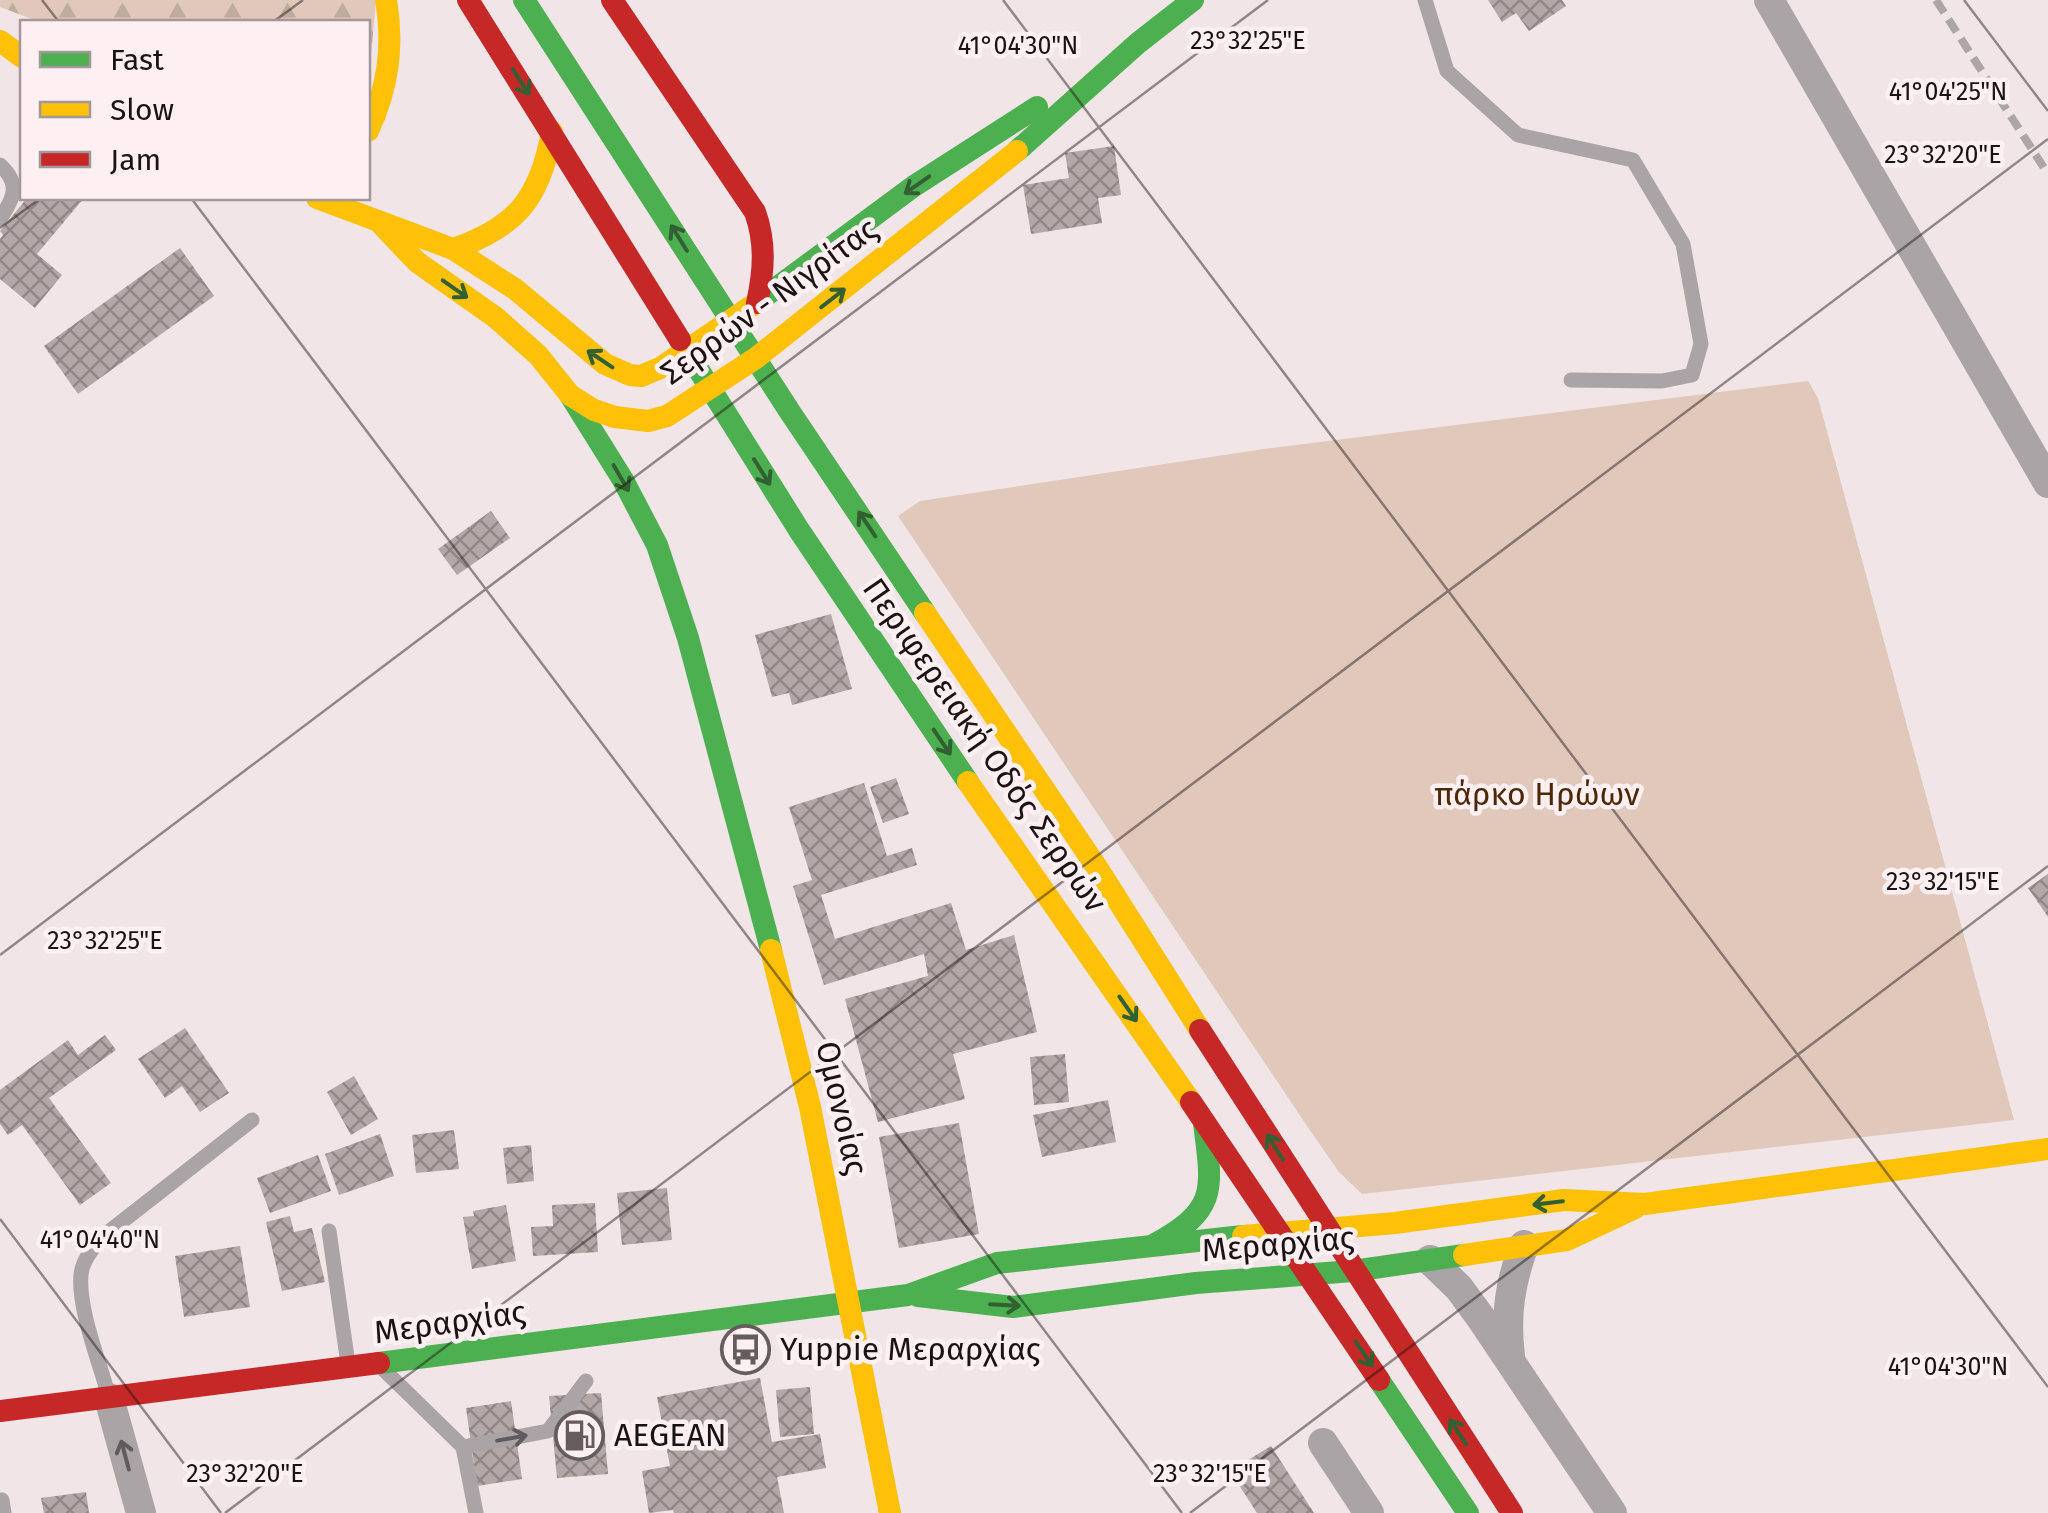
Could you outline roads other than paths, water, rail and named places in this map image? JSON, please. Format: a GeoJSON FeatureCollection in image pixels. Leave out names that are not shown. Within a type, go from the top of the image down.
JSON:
{"type":"FeatureCollection","features":[{"type":"Feature","properties":{"kind":"main road"},"geometry":{"type":"LineString","coordinates":[[370,127],[382,101],[390,66],[392,42],[386,0]]}},
{"type":"Feature","properties":{"kind":"main road","name":"Περιφερειακή Οδός Σερρών"},"geometry":{"type":"LineString","coordinates":[[468,0],[799,530],[1468,1513]]}},
{"type":"Feature","properties":{"kind":"main road","name":"Περιφερειακή Οδός Σερρών"},"geometry":{"type":"LineString","coordinates":[[524,0],[731,321],[1098,869],[1512,1513]]}},
{"type":"Feature","properties":{"kind":"main road"},"geometry":{"type":"LineString","coordinates":[[612,0],[755,212],[766,252],[756,303]]}},
{"type":"Feature","properties":{"kind":"main road","name":"Σερρών - Νιγρίτας"},"geometry":{"type":"LineString","coordinates":[[382,225],[417,262],[495,317],[538,355],[570,395],[615,417],[648,421],[667,416],[756,358],[997,169],[1138,43],[1193,0]]}},
{"type":"Feature","properties":{"kind":"main road","name":"Σερρών - Νιγρίτας"},"geometry":{"type":"LineString","coordinates":[[382,225],[453,249],[516,289],[589,352],[618,370],[641,376],[660,368],[731,321],[914,186],[1138,43]]}},
{"type":"Feature","properties":{"kind":"main road"},"geometry":{"type":"LineString","coordinates":[[453,249],[496,233],[523,212],[538,184],[552,132]]}},
{"type":"Feature","properties":{"kind":"main road"},"geometry":{"type":"LineString","coordinates":[[328,200],[382,225]]}},
{"type":"Feature","properties":{"kind":"main road"},"geometry":{"type":"LineString","coordinates":[[755,212],[782,230]]}},
{"type":"Feature","properties":{"kind":"main road"},"geometry":{"type":"LineString","coordinates":[[806,237],[856,231]]}},
{"type":"Feature","properties":{"kind":"main road","name":"Ομονοίας"},"geometry":{"type":"LineString","coordinates":[[570,395],[609,456],[656,545],[688,638],[805,1089],[851,1303],[890,1513]]}},
{"type":"Feature","properties":{"kind":"main road"},"geometry":{"type":"LineString","coordinates":[[1155,1244],[1188,1227],[1203,1209],[1209,1187],[1204,1120]]}},
{"type":"Feature","properties":{"kind":"main road","name":"Μεραρχίας"},"geometry":{"type":"LineString","coordinates":[[0,1412],[908,1295],[997,1263],[1155,1244],[1328,1230],[1564,1200],[1645,1204],[2048,1149]]}},
{"type":"Feature","properties":{"kind":"main road","name":"Μεραρχίας"},"geometry":{"type":"LineString","coordinates":[[908,1295],[1014,1307],[1196,1283],[1353,1271],[1567,1240],[1645,1204]]}},
{"type":"Feature","properties":{"kind":"street"},"geometry":{"type":"LineString","coordinates":[[1769,0],[2048,483]]}},
{"type":"Feature","properties":{"kind":"street"},"geometry":{"type":"LineString","coordinates":[[1510,1359],[1505,1320],[1514,1272],[1524,1245]]}},
{"type":"Feature","properties":{"kind":"street"},"geometry":{"type":"LineString","coordinates":[[1430,1260],[1459,1288],[1612,1513]]}},
{"type":"Feature","properties":{"kind":"street"},"geometry":{"type":"LineString","coordinates":[[109,1398],[140,1513]]}},
{"type":"Feature","properties":{"kind":"street"},"geometry":{"type":"LineString","coordinates":[[1323,1443],[1369,1513]]}},
{"type":"Feature","properties":{"kind":"lane"},"geometry":{"type":"LineString","coordinates":[[1425,0],[1450,74],[1518,135],[1633,160],[1683,244],[1700,344],[1692,375],[1662,381],[1571,380]]}},
{"type":"Feature","properties":{"kind":"lane"},"geometry":{"type":"LineString","coordinates":[[0,164],[14,184],[12,200],[0,219]]}},
{"type":"Feature","properties":{"kind":"lane"},"geometry":{"type":"LineString","coordinates":[[109,1398],[84,1303],[84,1265],[106,1234],[252,1120]]}},
{"type":"Feature","properties":{"kind":"lane"},"geometry":{"type":"LineString","coordinates":[[329,1231],[348,1368]]}},
{"type":"Feature","properties":{"kind":"lane"},"geometry":{"type":"LineString","coordinates":[[379,1364],[462,1447],[476,1513]]}},
{"type":"Feature","properties":{"kind":"lane"},"geometry":{"type":"LineString","coordinates":[[462,1447],[548,1432],[586,1382]]}},
{"type":"Feature","properties":{"kind":"railway"},"geometry":{"type":"LineString","coordinates":[[1936,0],[2048,174]]}},
{"type":"Feature","properties":{"kind":"place","name":"Yuppie Μεραρχίας"},"geometry":{"type":"Point","coordinates":[745,1349]}},
{"type":"Feature","properties":{"kind":"place","name":"AEGEAN"},"geometry":{"type":"Point","coordinates":[579,1435]}},
{"type":"Feature","properties":{"kind":"park label","name":"πάρκο Ηρώων"},"geometry":{"type":"Point","coordinates":[1537,794]}}]}
